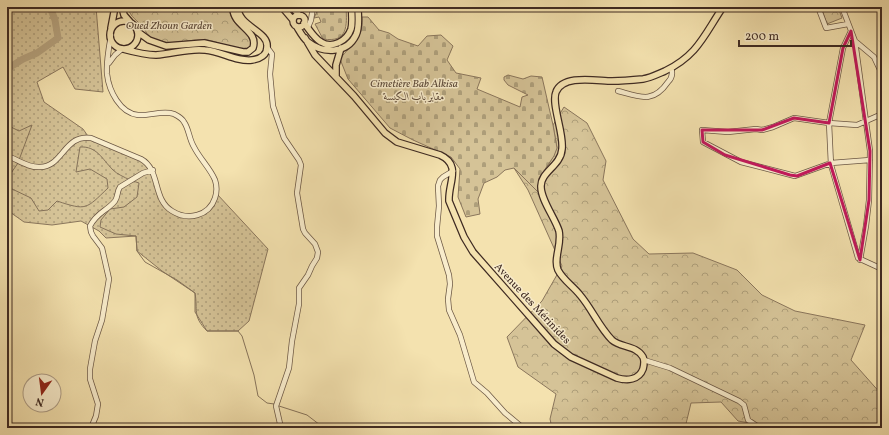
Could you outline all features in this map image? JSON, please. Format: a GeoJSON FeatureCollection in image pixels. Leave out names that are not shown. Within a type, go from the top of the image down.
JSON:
{"type":"FeatureCollection","features":[{"type":"Feature","properties":{"kind":"main road"},"geometry":{"type":"LineString","coordinates":[[115,7],[111,34],[114,44],[123,49],[153,55],[201,49],[240,59],[252,60],[261,57],[266,52],[267,42],[241,18],[238,7]]}},
{"type":"Feature","properties":{"kind":"main road"},"geometry":{"type":"LineString","coordinates":[[122,7],[124,15],[138,32],[146,38],[163,46],[200,43],[240,52],[248,52],[254,46],[254,38],[235,18],[232,7]]}},
{"type":"Feature","properties":{"kind":"main road"},"geometry":{"type":"LineString","coordinates":[[282,7],[293,20],[294,25],[305,38],[311,50],[385,133],[398,142],[446,158],[453,171]]}},
{"type":"Feature","properties":{"kind":"main road"},"geometry":{"type":"LineString","coordinates":[[292,7],[299,15],[303,17],[305,25],[316,46],[321,60]]}},
{"type":"Feature","properties":{"kind":"main road"},"geometry":{"type":"LineString","coordinates":[[305,25],[321,42],[330,45],[340,42],[345,38],[350,30],[352,7]]}},
{"type":"Feature","properties":{"kind":"main road"},"geometry":{"type":"LineString","coordinates":[[305,38],[316,46],[329,50],[341,48],[349,44],[356,35],[358,26],[358,7]]}},
{"type":"Feature","properties":{"kind":"main road"},"geometry":{"type":"LineString","coordinates":[[644,360],[633,348],[620,345],[613,340],[579,293],[557,270],[556,263],[560,243],[560,231],[542,195],[540,186],[545,175],[558,162],[562,150],[555,97],[556,90],[566,82],[576,80],[614,81],[644,79],[671,68],[684,60],[694,51],[724,7]]}},
{"type":"Feature","properties":{"kind":"main road"},"geometry":{"type":"LineString","coordinates":[[293,20],[295,16],[299,15]]}},
{"type":"Feature","properties":{"kind":"main road"},"geometry":{"type":"LineString","coordinates":[[111,34],[114,27],[119,23],[131,23]]}},
{"type":"Feature","properties":{"kind":"main road"},"geometry":{"type":"LineString","coordinates":[[297,27],[305,25]]}},
{"type":"Feature","properties":{"kind":"main road"},"geometry":{"type":"LineString","coordinates":[[123,49],[130,48],[135,44],[138,37],[138,32]]}},
{"type":"Feature","properties":{"kind":"main road"},"geometry":{"type":"LineString","coordinates":[[336,77],[336,65],[341,48]]}},
{"type":"Feature","properties":{"kind":"main road","name":"Avenue des Mérinides"},"geometry":{"type":"LineString","coordinates":[[453,171],[449,196],[450,201],[468,244],[482,263],[554,344],[571,357],[617,378],[625,380],[637,377],[642,372],[644,360]]}},
{"type":"Feature","properties":{"kind":"street"},"geometry":{"type":"LineString","coordinates":[[305,25],[311,20],[313,7]]}},
{"type":"Feature","properties":{"kind":"street"},"geometry":{"type":"LineString","coordinates":[[818,7],[826,28],[848,24]]}},
{"type":"Feature","properties":{"kind":"street"},"geometry":{"type":"LineString","coordinates":[[842,7],[855,41],[867,122],[870,160],[870,185],[860,260]]}},
{"type":"Feature","properties":{"kind":"street"},"geometry":{"type":"LineString","coordinates":[[851,31],[843,48],[829,124],[831,163],[857,255],[860,260],[882,269]]}},
{"type":"Feature","properties":{"kind":"street"},"geometry":{"type":"LineString","coordinates":[[8,156],[35,167],[49,165],[55,161],[75,140],[85,137],[91,138],[141,158],[147,163],[152,170],[158,194],[171,211],[184,216],[197,216],[204,212],[213,202],[216,193],[215,180],[210,170],[194,148],[184,121],[175,114],[139,115],[128,112],[123,109],[115,97],[107,75],[111,34]]}},
{"type":"Feature","properties":{"kind":"street"},"geometry":{"type":"LineString","coordinates":[[855,41],[874,56],[882,74]]}},
{"type":"Feature","properties":{"kind":"street"},"geometry":{"type":"LineString","coordinates":[[267,47],[272,54],[270,74],[273,106],[284,138],[301,165],[297,193],[303,229],[315,244],[318,252],[308,275],[299,288],[300,304],[292,341],[289,368],[276,404],[282,428]]}},
{"type":"Feature","properties":{"kind":"street"},"geometry":{"type":"LineString","coordinates":[[107,66],[111,59],[123,49]]}},
{"type":"Feature","properties":{"kind":"street"},"geometry":{"type":"LineString","coordinates":[[618,91],[645,97],[659,94],[670,80],[672,74],[671,68]]}},
{"type":"Feature","properties":{"kind":"street"},"geometry":{"type":"LineString","coordinates":[[870,160],[831,163],[797,176],[790,175],[741,162],[726,155],[703,142],[702,130],[728,132],[756,129],[762,130],[794,118],[829,124],[858,125],[882,114]]}},
{"type":"Feature","properties":{"kind":"street"},"geometry":{"type":"LineString","coordinates":[[91,428],[96,416],[98,404],[90,379],[90,369],[94,341],[102,320],[109,279],[102,248],[90,232],[90,226],[100,213],[114,202],[118,188],[143,173],[152,170]]}},
{"type":"Feature","properties":{"kind":"street"},"geometry":{"type":"LineString","coordinates":[[453,171],[440,180],[438,186],[439,206],[437,227],[439,241],[449,275],[449,310],[460,335],[474,382],[487,393],[504,413],[523,428]]}},
{"type":"Feature","properties":{"kind":"street"},"geometry":{"type":"LineString","coordinates":[[644,360],[670,368],[740,400],[744,405],[748,420],[760,428]]}},
{"type":"Feature","properties":{"kind":"highlighted area"},"geometry":{"type":"Polygon","coordinates":[[[851,31],[870,151],[869,200],[860,260],[830,163],[797,176],[790,175],[725,155],[703,142],[702,130],[762,130],[794,118],[829,123],[843,48],[851,31]]]}},
{"type":"Feature","properties":{"kind":"green space"},"geometry":{"type":"Polygon","coordinates":[[[7,7],[96,7],[103,92],[75,89],[63,67],[37,82],[44,102],[83,129],[90,139],[140,159],[155,176],[162,201],[180,218],[202,215],[217,194],[268,249],[249,321],[238,331],[207,331],[195,312],[195,293],[162,271],[137,251],[136,236],[106,238],[99,231],[81,221],[52,225],[24,222],[7,210],[7,7]]]}},
{"type":"Feature","properties":{"kind":"green space","name":"Oued Zhoun Garden"},"geometry":{"type":"Polygon","coordinates":[[[128,7],[229,7],[233,20],[250,40],[252,46],[247,48],[235,48],[207,40],[172,42],[159,41],[148,35],[142,26],[131,15],[128,7]]]}},
{"type":"Feature","properties":{"kind":"green space"},"geometry":{"type":"Polygon","coordinates":[[[319,7],[346,7],[346,27],[342,36],[331,40],[323,39],[315,24],[321,22],[319,17],[314,18],[319,7]]]}},
{"type":"Feature","properties":{"kind":"green space"},"geometry":{"type":"Polygon","coordinates":[[[821,7],[838,7],[842,18],[827,24],[821,7]]]}},
{"type":"Feature","properties":{"kind":"green space","name":"Cimetière Bab Alkisa مقابر باب الكيسة"},"geometry":{"type":"Polygon","coordinates":[[[362,17],[368,17],[379,30],[418,46],[427,36],[441,35],[453,46],[447,60],[456,73],[481,78],[477,89],[520,107],[522,97],[528,95],[508,85],[504,80],[504,77],[508,75],[523,79],[531,76],[542,77],[557,148],[554,156],[539,178],[538,192],[514,168],[505,170],[497,177],[484,183],[478,199],[480,214],[466,217],[458,197],[460,169],[451,157],[390,128],[348,79],[340,59],[359,36],[362,25],[362,17]]]}},
{"type":"Feature","properties":{"kind":"green space"},"geometry":{"type":"Polygon","coordinates":[[[564,107],[587,123],[606,161],[603,180],[633,239],[649,254],[693,253],[737,270],[762,295],[795,311],[865,325],[851,360],[882,395],[882,428],[766,428],[761,425],[738,421],[721,402],[691,403],[685,428],[655,428],[650,423],[645,428],[552,428],[550,419],[556,394],[518,367],[507,337],[542,301],[562,266],[528,190],[514,168],[538,192],[539,178],[549,164],[557,148],[553,125],[564,107]]]}},
{"type":"Feature","properties":{"kind":"waterway"},"geometry":{"type":"LineString","coordinates":[[7,69],[23,59],[37,53],[58,38],[55,20],[50,7]]}},
{"type":"Feature","properties":{"kind":"waterway"},"geometry":{"type":"LineString","coordinates":[[7,125],[19,131],[32,125],[19,160]]}},
{"type":"Feature","properties":{"kind":"waterway"},"geometry":{"type":"LineString","coordinates":[[7,183],[10,188],[31,198],[39,211],[48,210],[57,201],[75,206],[86,206],[108,188],[107,179],[90,169],[76,172],[80,147],[86,147],[95,151],[115,171],[130,180]]}},
{"type":"Feature","properties":{"kind":"waterway"},"geometry":{"type":"LineString","coordinates":[[7,179],[18,163]]}},
{"type":"Feature","properties":{"kind":"waterway"},"geometry":{"type":"LineString","coordinates":[[133,181],[139,183],[137,197],[124,207],[110,209],[101,220],[100,227],[116,234],[136,236],[137,251],[145,262],[177,280],[195,293],[197,317],[207,331],[238,331],[242,336],[254,375],[258,396],[267,403],[274,404]]}},
{"type":"Feature","properties":{"kind":"waterway"},"geometry":{"type":"LineString","coordinates":[[279,406],[307,415],[324,428]]}}]}
